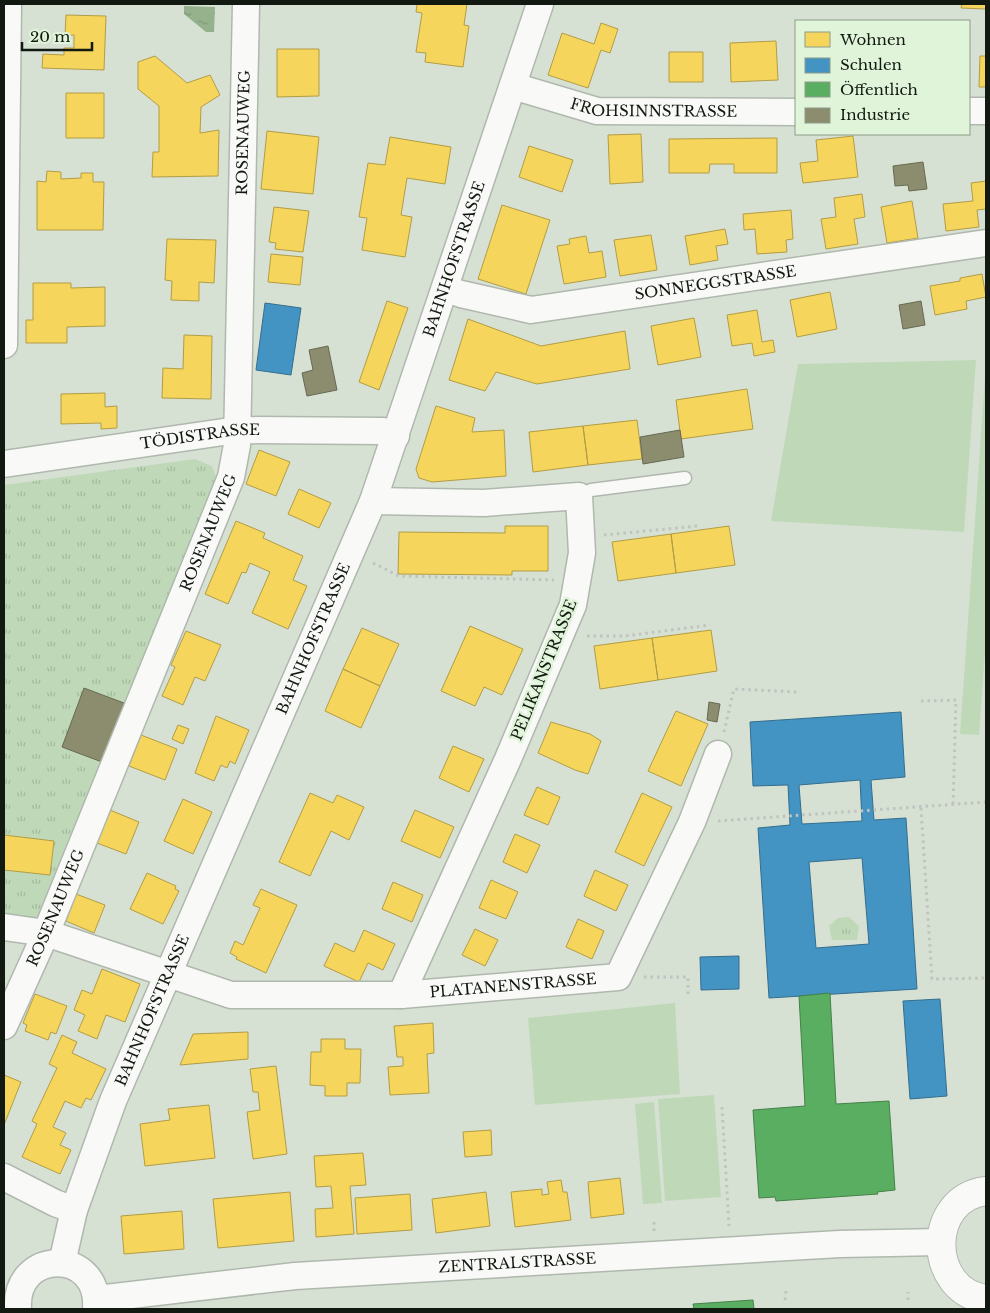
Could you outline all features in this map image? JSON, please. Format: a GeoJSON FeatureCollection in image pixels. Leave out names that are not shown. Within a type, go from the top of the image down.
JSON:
{"type":"FeatureCollection","features":[{"type":"Feature","properties":{"kind":"street"},"geometry":{"type":"LineString","coordinates":[[4,345],[8,4]]}},
{"type":"Feature","properties":{"kind":"street","name":"ROSENAUWEG"},"geometry":{"type":"LineString","coordinates":[[4,1026],[46,933],[231,478],[237,445],[246,4]]}},
{"type":"Feature","properties":{"kind":"street","name":"BAHNHOFSTRASSE"},"geometry":{"type":"LineString","coordinates":[[62,1263],[74,1210],[113,1101],[373,501],[446,289],[540,4]]}},
{"type":"Feature","properties":{"kind":"street","name":"FROHSINNSTRASSE"},"geometry":{"type":"LineString","coordinates":[[513,86],[597,111],[795,112]]}},
{"type":"Feature","properties":{"kind":"street"},"geometry":{"type":"LineString","coordinates":[[970,111],[986,111]]}},
{"type":"Feature","properties":{"kind":"street","name":"SONNEGGSTRASSE"},"geometry":{"type":"LineString","coordinates":[[446,289],[531,310],[986,243]]}},
{"type":"Feature","properties":{"kind":"street","name":"TÖDISTRASSE"},"geometry":{"type":"LineString","coordinates":[[4,464],[237,430],[383,431],[396,436]]}},
{"type":"Feature","properties":{"kind":"street"},"geometry":{"type":"LineString","coordinates":[[373,501],[484,503],[579,496]]}},
{"type":"Feature","properties":{"kind":"street","name":"PELIKANSTRASSE"},"geometry":{"type":"LineString","coordinates":[[402,995],[508,759],[573,605],[582,553],[579,496]]}},
{"type":"Feature","properties":{"kind":"street","name":"PLATANENSTRASSE"},"geometry":{"type":"LineString","coordinates":[[4,927],[46,933],[231,995],[402,995],[618,977],[692,822],[718,754]]}},
{"type":"Feature","properties":{"kind":"street"},"geometry":{"type":"LineString","coordinates":[[4,1177],[55,1203],[74,1210]]}},
{"type":"Feature","properties":{"kind":"street"},"geometry":{"type":"LineString","coordinates":[[986,1191],[967,1198],[953,1209],[944,1224],[940,1242],[942,1260],[950,1277],[964,1290],[986,1299]]}},
{"type":"Feature","properties":{"kind":"street","name":"ZENTRALSTRASSE"},"geometry":{"type":"LineString","coordinates":[[96,1304],[295,1276],[840,1244],[940,1242]]}},
{"type":"Feature","properties":{"kind":"street"},"geometry":{"type":"LineString","coordinates":[[13,1303],[20,1287],[37,1268],[49,1264],[62,1263],[72,1266],[86,1275],[94,1288],[96,1304]]}},
{"type":"Feature","properties":{"kind":"lane"},"geometry":{"type":"LineString","coordinates":[[579,496],[592,490],[685,478]]}},
{"type":"Feature","properties":{"kind":"path"},"geometry":{"type":"LineString","coordinates":[[581,537],[698,526]]}},
{"type":"Feature","properties":{"kind":"path"},"geometry":{"type":"LineString","coordinates":[[367,561],[399,576],[548,580],[577,583]]}},
{"type":"Feature","properties":{"kind":"path"},"geometry":{"type":"LineString","coordinates":[[562,632],[586,636],[626,636],[710,625]]}},
{"type":"Feature","properties":{"kind":"path"},"geometry":{"type":"LineString","coordinates":[[718,754],[734,689],[797,692]]}},
{"type":"Feature","properties":{"kind":"path"},"geometry":{"type":"LineString","coordinates":[[920,701],[956,700],[953,806]]}},
{"type":"Feature","properties":{"kind":"path"},"geometry":{"type":"LineString","coordinates":[[692,822],[953,806],[986,802]]}},
{"type":"Feature","properties":{"kind":"path"},"geometry":{"type":"LineString","coordinates":[[921,808],[932,979],[986,978]]}},
{"type":"Feature","properties":{"kind":"path"},"geometry":{"type":"LineString","coordinates":[[618,977],[688,977],[688,995]]}},
{"type":"Feature","properties":{"kind":"path"},"geometry":{"type":"LineString","coordinates":[[722,1107],[730,1251]]}},
{"type":"Feature","properties":{"kind":"path"},"geometry":{"type":"LineString","coordinates":[[786,1291],[786,1300]]}},
{"type":"Feature","properties":{"kind":"path"},"geometry":{"type":"LineString","coordinates":[[908,1292],[908,1300]]}},
{"type":"Feature","properties":{"kind":"green space"},"geometry":{"type":"Polygon","coordinates":[[[976,360],[964,532],[771,521],[798,364],[976,360]]]}},
{"type":"Feature","properties":{"kind":"green space"},"geometry":{"type":"Polygon","coordinates":[[[986,363],[986,639],[979,735],[960,734],[986,363]]]}},
{"type":"Feature","properties":{"kind":"green space"},"geometry":{"type":"Polygon","coordinates":[[[195,459],[212,466],[218,482],[44,927],[4,920],[4,485],[195,459]]]}},
{"type":"Feature","properties":{"kind":"green space"},"geometry":{"type":"Polygon","coordinates":[[[849,917],[859,926],[857,940],[832,940],[829,926],[838,918],[849,917]]]}},
{"type":"Feature","properties":{"kind":"green space"},"geometry":{"type":"Polygon","coordinates":[[[675,1003],[680,1094],[535,1105],[528,1018],[675,1003]]]}},
{"type":"Feature","properties":{"kind":"green space"},"geometry":{"type":"Polygon","coordinates":[[[714,1095],[721,1197],[665,1201],[658,1099],[714,1095]]]}},
{"type":"Feature","properties":{"kind":"green space"},"geometry":{"type":"Polygon","coordinates":[[[654,1102],[662,1203],[643,1204],[635,1104],[654,1102]]]}},
{"type":"Feature","properties":{"kind":"water"},"geometry":{"type":"Polygon","coordinates":[[[184,6],[215,7],[214,32],[206,32],[184,14],[184,6]]]}},
{"type":"Feature","properties":{"kind":"building: Wohnen"},"geometry":{"type":"Polygon","coordinates":[[[417,4],[467,4],[464,25],[469,26],[463,67],[425,62],[426,53],[416,52],[422,13],[416,12],[417,4]]]}},
{"type":"Feature","properties":{"kind":"building: Wohnen"},"geometry":{"type":"Polygon","coordinates":[[[962,4],[986,4],[986,9],[961,8],[962,4]]]}},
{"type":"Feature","properties":{"kind":"building: Wohnen"},"geometry":{"type":"Polygon","coordinates":[[[66,15],[106,16],[104,70],[42,68],[43,54],[64,55],[64,48],[74,48],[74,35],[65,35],[66,15]]]}},
{"type":"Feature","properties":{"kind":"building: Wohnen"},"geometry":{"type":"Polygon","coordinates":[[[601,23],[618,29],[610,53],[601,50],[588,88],[548,75],[562,33],[594,44],[601,23]]]}},
{"type":"Feature","properties":{"kind":"building: Wohnen"},"geometry":{"type":"Polygon","coordinates":[[[776,41],[778,80],[731,82],[730,43],[776,41]]]}},
{"type":"Feature","properties":{"kind":"building: Wohnen"},"geometry":{"type":"Polygon","coordinates":[[[277,49],[319,49],[319,96],[277,97],[277,49]]]}},
{"type":"Feature","properties":{"kind":"building: Wohnen"},"geometry":{"type":"Polygon","coordinates":[[[669,52],[703,52],[703,82],[669,82],[669,52]]]}},
{"type":"Feature","properties":{"kind":"building: Wohnen"},"geometry":{"type":"Polygon","coordinates":[[[155,56],[187,83],[210,75],[220,95],[201,107],[200,133],[219,130],[218,176],[152,177],[153,152],[159,152],[159,106],[138,89],[138,62],[155,56]]]}},
{"type":"Feature","properties":{"kind":"building: Wohnen"},"geometry":{"type":"Polygon","coordinates":[[[980,56],[986,56],[986,87],[979,87],[980,56]]]}},
{"type":"Feature","properties":{"kind":"building: Wohnen"},"geometry":{"type":"Polygon","coordinates":[[[66,93],[104,93],[104,138],[66,138],[66,93]]]}},
{"type":"Feature","properties":{"kind":"building: Wohnen"},"geometry":{"type":"Polygon","coordinates":[[[267,131],[319,137],[313,194],[261,189],[267,131]]]}},
{"type":"Feature","properties":{"kind":"building: Wohnen"},"geometry":{"type":"Polygon","coordinates":[[[641,134],[643,182],[610,184],[608,135],[641,134]]]}},
{"type":"Feature","properties":{"kind":"building: Wohnen"},"geometry":{"type":"Polygon","coordinates":[[[853,136],[858,177],[803,183],[800,163],[818,161],[816,140],[853,136]]]}},
{"type":"Feature","properties":{"kind":"building: Wohnen"},"geometry":{"type":"Polygon","coordinates":[[[390,137],[451,147],[445,184],[407,178],[401,215],[412,217],[405,257],[362,250],[367,218],[359,217],[368,163],[385,165],[390,137]]]}},
{"type":"Feature","properties":{"kind":"building: Wohnen"},"geometry":{"type":"Polygon","coordinates":[[[777,138],[777,173],[734,173],[734,164],[710,164],[709,173],[669,173],[669,139],[777,138]]]}},
{"type":"Feature","properties":{"kind":"building: Wohnen"},"geometry":{"type":"Polygon","coordinates":[[[529,146],[573,160],[562,192],[519,177],[529,146]]]}},
{"type":"Feature","properties":{"kind":"building: Wohnen"},"geometry":{"type":"Polygon","coordinates":[[[47,171],[61,172],[61,179],[81,178],[81,173],[93,173],[93,182],[104,182],[103,230],[37,230],[37,181],[46,182],[47,171]]]}},
{"type":"Feature","properties":{"kind":"building: Wohnen"},"geometry":{"type":"Polygon","coordinates":[[[986,181],[986,209],[977,210],[979,227],[946,231],[943,204],[973,201],[971,183],[986,181]]]}},
{"type":"Feature","properties":{"kind":"building: Wohnen"},"geometry":{"type":"Polygon","coordinates":[[[862,194],[865,217],[854,219],[858,244],[826,249],[821,219],[836,217],[834,198],[862,194]]]}},
{"type":"Feature","properties":{"kind":"building: Wohnen"},"geometry":{"type":"Polygon","coordinates":[[[912,201],[918,238],[887,243],[881,207],[912,201]]]}},
{"type":"Feature","properties":{"kind":"building: Wohnen"},"geometry":{"type":"Polygon","coordinates":[[[502,205],[550,220],[526,294],[478,279],[502,205]]]}},
{"type":"Feature","properties":{"kind":"building: Wohnen"},"geometry":{"type":"Polygon","coordinates":[[[274,207],[309,211],[303,252],[275,249],[276,243],[269,242],[274,207]]]}},
{"type":"Feature","properties":{"kind":"building: Wohnen"},"geometry":{"type":"Polygon","coordinates":[[[791,210],[793,239],[786,240],[787,252],[757,254],[755,229],[744,230],[743,214],[791,210]]]}},
{"type":"Feature","properties":{"kind":"building: Wohnen"},"geometry":{"type":"Polygon","coordinates":[[[725,229],[728,244],[716,246],[718,260],[690,265],[685,236],[725,229]]]}},
{"type":"Feature","properties":{"kind":"building: Wohnen"},"geometry":{"type":"Polygon","coordinates":[[[651,235],[657,270],[620,276],[614,240],[651,235]]]}},
{"type":"Feature","properties":{"kind":"building: Wohnen"},"geometry":{"type":"Polygon","coordinates":[[[586,236],[589,253],[602,251],[606,277],[564,284],[557,246],[570,244],[569,239],[586,236]]]}},
{"type":"Feature","properties":{"kind":"building: Wohnen"},"geometry":{"type":"Polygon","coordinates":[[[167,239],[216,240],[214,283],[199,282],[199,301],[171,300],[172,281],[165,280],[167,239]]]}},
{"type":"Feature","properties":{"kind":"building: Wohnen"},"geometry":{"type":"Polygon","coordinates":[[[271,254],[303,257],[300,285],[268,282],[271,254]]]}},
{"type":"Feature","properties":{"kind":"building: Wohnen"},"geometry":{"type":"Polygon","coordinates":[[[982,274],[986,297],[966,301],[967,309],[935,315],[930,286],[960,281],[960,278],[982,274]]]}},
{"type":"Feature","properties":{"kind":"building: Wohnen"},"geometry":{"type":"Polygon","coordinates":[[[33,283],[71,283],[71,288],[105,287],[105,326],[67,327],[67,343],[26,343],[26,320],[33,320],[33,283]]]}},
{"type":"Feature","properties":{"kind":"building: Wohnen"},"geometry":{"type":"Polygon","coordinates":[[[830,292],[837,329],[797,337],[790,300],[830,292]]]}},
{"type":"Feature","properties":{"kind":"building: Wohnen"},"geometry":{"type":"Polygon","coordinates":[[[387,301],[408,308],[379,390],[359,382],[387,301]]]}},
{"type":"Feature","properties":{"kind":"building: Wohnen"},"geometry":{"type":"Polygon","coordinates":[[[757,310],[762,342],[773,340],[775,352],[754,356],[752,343],[732,346],[727,315],[757,310]]]}},
{"type":"Feature","properties":{"kind":"building: Wohnen"},"geometry":{"type":"Polygon","coordinates":[[[694,318],[701,357],[658,365],[651,326],[694,318]]]}},
{"type":"Feature","properties":{"kind":"building: Wohnen"},"geometry":{"type":"Polygon","coordinates":[[[468,319],[541,346],[625,331],[630,369],[537,384],[496,372],[485,391],[449,380],[468,319]]]}},
{"type":"Feature","properties":{"kind":"building: Wohnen"},"geometry":{"type":"Polygon","coordinates":[[[184,335],[212,336],[211,399],[162,398],[163,368],[183,369],[184,335]]]}},
{"type":"Feature","properties":{"kind":"building: Wohnen"},"geometry":{"type":"Polygon","coordinates":[[[747,389],[753,429],[681,439],[676,400],[747,389]]]}},
{"type":"Feature","properties":{"kind":"building: Wohnen"},"geometry":{"type":"Polygon","coordinates":[[[105,393],[105,407],[117,406],[117,428],[101,429],[101,423],[61,424],[61,394],[105,393]]]}},
{"type":"Feature","properties":{"kind":"building: Wohnen"},"geometry":{"type":"Polygon","coordinates":[[[436,406],[475,418],[472,432],[504,430],[506,476],[432,482],[419,478],[416,469],[436,406]]]}},
{"type":"Feature","properties":{"kind":"building: Wohnen"},"geometry":{"type":"Polygon","coordinates":[[[637,420],[642,459],[588,465],[583,426],[637,420]]]}},
{"type":"Feature","properties":{"kind":"building: Wohnen"},"geometry":{"type":"Polygon","coordinates":[[[583,426],[588,465],[533,472],[529,432],[583,426]]]}},
{"type":"Feature","properties":{"kind":"building: Wohnen"},"geometry":{"type":"Polygon","coordinates":[[[259,450],[290,462],[276,496],[246,484],[259,450]]]}},
{"type":"Feature","properties":{"kind":"building: Wohnen"},"geometry":{"type":"Polygon","coordinates":[[[299,489],[331,503],[319,528],[288,514],[299,489]]]}},
{"type":"Feature","properties":{"kind":"building: Wohnen"},"geometry":{"type":"Polygon","coordinates":[[[236,521],[265,533],[263,538],[303,556],[293,580],[307,586],[288,629],[252,613],[270,572],[250,563],[246,573],[242,572],[228,604],[205,594],[236,521]]]}},
{"type":"Feature","properties":{"kind":"building: Wohnen"},"geometry":{"type":"Polygon","coordinates":[[[505,526],[548,526],[548,571],[512,571],[512,575],[398,574],[399,532],[505,533],[505,526]]]}},
{"type":"Feature","properties":{"kind":"building: Wohnen"},"geometry":{"type":"Polygon","coordinates":[[[729,526],[735,565],[676,573],[671,534],[729,526]]]}},
{"type":"Feature","properties":{"kind":"building: Wohnen"},"geometry":{"type":"Polygon","coordinates":[[[671,534],[676,573],[618,581],[612,542],[671,534]]]}},
{"type":"Feature","properties":{"kind":"building: Wohnen"},"geometry":{"type":"Polygon","coordinates":[[[470,626],[523,649],[502,695],[484,687],[475,706],[441,691],[470,626]]]}},
{"type":"Feature","properties":{"kind":"building: Wohnen"},"geometry":{"type":"Polygon","coordinates":[[[362,628],[399,644],[380,686],[343,669],[362,628]]]}},
{"type":"Feature","properties":{"kind":"building: Wohnen"},"geometry":{"type":"Polygon","coordinates":[[[711,630],[717,671],[658,680],[652,638],[711,630]]]}},
{"type":"Feature","properties":{"kind":"building: Wohnen"},"geometry":{"type":"Polygon","coordinates":[[[186,631],[221,645],[205,681],[195,677],[183,705],[162,696],[175,667],[171,665],[186,631]]]}},
{"type":"Feature","properties":{"kind":"building: Wohnen"},"geometry":{"type":"Polygon","coordinates":[[[652,638],[658,680],[600,689],[594,646],[652,638]]]}},
{"type":"Feature","properties":{"kind":"building: Wohnen"},"geometry":{"type":"Polygon","coordinates":[[[343,669],[380,686],[361,728],[325,711],[343,669]]]}},
{"type":"Feature","properties":{"kind":"building: Wohnen"},"geometry":{"type":"Polygon","coordinates":[[[676,711],[708,724],[681,786],[648,771],[676,711]]]}},
{"type":"Feature","properties":{"kind":"building: Wohnen"},"geometry":{"type":"Polygon","coordinates":[[[216,716],[249,730],[235,764],[230,761],[227,768],[221,765],[214,781],[195,773],[216,716]]]}},
{"type":"Feature","properties":{"kind":"building: Wohnen"},"geometry":{"type":"Polygon","coordinates":[[[551,722],[590,734],[601,741],[588,774],[538,753],[551,722]]]}},
{"type":"Feature","properties":{"kind":"building: Wohnen"},"geometry":{"type":"Polygon","coordinates":[[[178,725],[189,729],[183,744],[172,739],[178,725]]]}},
{"type":"Feature","properties":{"kind":"building: Wohnen"},"geometry":{"type":"Polygon","coordinates":[[[141,735],[177,749],[165,780],[129,766],[141,735]]]}},
{"type":"Feature","properties":{"kind":"building: Wohnen"},"geometry":{"type":"Polygon","coordinates":[[[453,746],[484,759],[469,792],[439,778],[453,746]]]}},
{"type":"Feature","properties":{"kind":"building: Wohnen"},"geometry":{"type":"Polygon","coordinates":[[[537,787],[560,797],[548,825],[524,815],[537,787]]]}},
{"type":"Feature","properties":{"kind":"building: Wohnen"},"geometry":{"type":"Polygon","coordinates":[[[310,793],[333,803],[337,795],[364,807],[349,840],[331,831],[310,876],[279,862],[310,793]]]}},
{"type":"Feature","properties":{"kind":"building: Wohnen"},"geometry":{"type":"Polygon","coordinates":[[[642,793],[672,807],[644,866],[615,852],[642,793]]]}},
{"type":"Feature","properties":{"kind":"building: Wohnen"},"geometry":{"type":"Polygon","coordinates":[[[183,799],[212,812],[193,854],[164,841],[183,799]]]}},
{"type":"Feature","properties":{"kind":"building: Wohnen"},"geometry":{"type":"Polygon","coordinates":[[[110,810],[139,822],[126,854],[97,843],[110,810]]]}},
{"type":"Feature","properties":{"kind":"building: Wohnen"},"geometry":{"type":"Polygon","coordinates":[[[415,810],[454,827],[440,858],[401,841],[415,810]]]}},
{"type":"Feature","properties":{"kind":"building: Wohnen"},"geometry":{"type":"Polygon","coordinates":[[[515,834],[540,845],[527,873],[503,862],[515,834]]]}},
{"type":"Feature","properties":{"kind":"building: Wohnen"},"geometry":{"type":"Polygon","coordinates":[[[4,835],[54,841],[50,875],[4,870],[4,835]]]}},
{"type":"Feature","properties":{"kind":"building: Wohnen"},"geometry":{"type":"Polygon","coordinates":[[[595,870],[628,885],[616,911],[584,896],[595,870]]]}},
{"type":"Feature","properties":{"kind":"building: Wohnen"},"geometry":{"type":"Polygon","coordinates":[[[147,873],[176,886],[175,889],[179,891],[163,924],[130,909],[147,873]]]}},
{"type":"Feature","properties":{"kind":"building: Wohnen"},"geometry":{"type":"Polygon","coordinates":[[[491,880],[518,892],[506,919],[479,908],[491,880]]]}},
{"type":"Feature","properties":{"kind":"building: Wohnen"},"geometry":{"type":"Polygon","coordinates":[[[393,882],[423,895],[412,922],[382,909],[393,882]]]}},
{"type":"Feature","properties":{"kind":"building: Wohnen"},"geometry":{"type":"Polygon","coordinates":[[[261,889],[297,905],[266,973],[236,959],[237,957],[230,953],[235,941],[243,945],[260,908],[253,905],[261,889]]]}},
{"type":"Feature","properties":{"kind":"building: Wohnen"},"geometry":{"type":"Polygon","coordinates":[[[76,894],[105,905],[94,933],[66,921],[76,894]]]}},
{"type":"Feature","properties":{"kind":"building: Wohnen"},"geometry":{"type":"Polygon","coordinates":[[[578,919],[604,931],[592,959],[566,947],[578,919]]]}},
{"type":"Feature","properties":{"kind":"building: Wohnen"},"geometry":{"type":"Polygon","coordinates":[[[475,929],[498,940],[485,966],[462,955],[475,929]]]}},
{"type":"Feature","properties":{"kind":"building: Wohnen"},"geometry":{"type":"Polygon","coordinates":[[[364,930],[395,944],[383,970],[368,963],[359,982],[324,966],[335,943],[354,952],[364,930]]]}},
{"type":"Feature","properties":{"kind":"building: Wohnen"},"geometry":{"type":"Polygon","coordinates":[[[102,969],[140,984],[125,1022],[106,1015],[97,1039],[78,1031],[85,1015],[74,1010],[82,990],[92,994],[102,969]]]}},
{"type":"Feature","properties":{"kind":"building: Wohnen"},"geometry":{"type":"Polygon","coordinates":[[[35,994],[67,1006],[56,1034],[51,1032],[48,1040],[25,1031],[27,1025],[23,1023],[35,994]]]}},
{"type":"Feature","properties":{"kind":"building: Wohnen"},"geometry":{"type":"Polygon","coordinates":[[[433,1023],[434,1053],[427,1054],[429,1093],[390,1095],[388,1067],[403,1066],[403,1057],[397,1057],[394,1026],[433,1023]]]}},
{"type":"Feature","properties":{"kind":"building: Wohnen"},"geometry":{"type":"Polygon","coordinates":[[[248,1032],[248,1059],[180,1065],[193,1034],[248,1032]]]}},
{"type":"Feature","properties":{"kind":"building: Wohnen"},"geometry":{"type":"Polygon","coordinates":[[[62,1035],[77,1042],[72,1053],[106,1069],[91,1100],[86,1098],[81,1108],[65,1101],[53,1127],[66,1133],[60,1145],[71,1150],[60,1174],[22,1157],[37,1124],[32,1121],[57,1068],[49,1064],[62,1035]]]}},
{"type":"Feature","properties":{"kind":"building: Wohnen"},"geometry":{"type":"Polygon","coordinates":[[[321,1039],[345,1039],[345,1049],[361,1049],[360,1083],[347,1083],[347,1096],[325,1096],[325,1086],[310,1085],[311,1052],[321,1052],[321,1039]]]}},
{"type":"Feature","properties":{"kind":"building: Wohnen"},"geometry":{"type":"Polygon","coordinates":[[[276,1066],[287,1154],[253,1159],[247,1112],[260,1110],[258,1092],[253,1092],[250,1069],[276,1066]]]}},
{"type":"Feature","properties":{"kind":"building: Wohnen"},"geometry":{"type":"Polygon","coordinates":[[[4,1075],[21,1082],[4,1125],[4,1075]]]}},
{"type":"Feature","properties":{"kind":"building: Wohnen"},"geometry":{"type":"Polygon","coordinates":[[[209,1105],[215,1158],[145,1166],[140,1124],[170,1120],[168,1109],[209,1105]]]}},
{"type":"Feature","properties":{"kind":"building: Wohnen"},"geometry":{"type":"Polygon","coordinates":[[[491,1130],[492,1155],[465,1157],[463,1132],[491,1130]]]}},
{"type":"Feature","properties":{"kind":"building: Wohnen"},"geometry":{"type":"Polygon","coordinates":[[[363,1153],[366,1185],[350,1186],[354,1234],[316,1237],[315,1209],[333,1208],[331,1186],[316,1187],[314,1156],[363,1153]]]}},
{"type":"Feature","properties":{"kind":"building: Wohnen"},"geometry":{"type":"Polygon","coordinates":[[[620,1178],[624,1214],[591,1218],[588,1182],[620,1178]]]}},
{"type":"Feature","properties":{"kind":"building: Wohnen"},"geometry":{"type":"Polygon","coordinates":[[[561,1180],[563,1192],[567,1192],[571,1220],[515,1227],[511,1192],[542,1189],[542,1195],[549,1194],[547,1182],[561,1180]]]}},
{"type":"Feature","properties":{"kind":"building: Wohnen"},"geometry":{"type":"Polygon","coordinates":[[[290,1192],[294,1241],[218,1248],[213,1199],[290,1192]]]}},
{"type":"Feature","properties":{"kind":"building: Wohnen"},"geometry":{"type":"Polygon","coordinates":[[[486,1192],[490,1226],[436,1233],[432,1199],[486,1192]]]}},
{"type":"Feature","properties":{"kind":"building: Wohnen"},"geometry":{"type":"Polygon","coordinates":[[[410,1194],[412,1230],[357,1234],[355,1198],[410,1194]]]}},
{"type":"Feature","properties":{"kind":"building: Wohnen"},"geometry":{"type":"Polygon","coordinates":[[[182,1211],[184,1249],[124,1254],[121,1216],[182,1211]]]}},
{"type":"Feature","properties":{"kind":"building: Schulen"},"geometry":{"type":"Polygon","coordinates":[[[265,303],[301,308],[291,375],[256,370],[265,303]]]}},
{"type":"Feature","properties":{"kind":"building: Schulen"},"geometry":{"type":"Polygon","coordinates":[[[901,712],[905,777],[871,780],[874,820],[906,818],[917,989],[769,998],[758,828],[790,825],[788,785],[753,786],[750,722],[901,712]],[[860,780],[799,785],[802,824],[862,821],[860,780]],[[862,858],[809,862],[816,948],[869,944],[862,858]]]}},
{"type":"Feature","properties":{"kind":"building: Schulen"},"geometry":{"type":"Polygon","coordinates":[[[739,956],[739,989],[701,990],[700,957],[739,956]]]}},
{"type":"Feature","properties":{"kind":"building: Schulen"},"geometry":{"type":"Polygon","coordinates":[[[940,999],[947,1096],[910,1099],[903,1001],[940,999]]]}},
{"type":"Feature","properties":{"kind":"building: Öffentlich"},"geometry":{"type":"Polygon","coordinates":[[[830,993],[836,1104],[889,1101],[895,1190],[877,1192],[878,1194],[776,1201],[775,1197],[759,1198],[753,1110],[805,1106],[799,996],[830,993]]]}},
{"type":"Feature","properties":{"kind":"building: Öffentlich"},"geometry":{"type":"Polygon","coordinates":[[[753,1300],[754,1309],[694,1309],[693,1304],[753,1300]]]}},
{"type":"Feature","properties":{"kind":"building: Industrie"},"geometry":{"type":"Polygon","coordinates":[[[923,162],[927,189],[909,191],[908,185],[895,186],[893,166],[923,162]]]}},
{"type":"Feature","properties":{"kind":"building: Industrie"},"geometry":{"type":"Polygon","coordinates":[[[921,301],[925,325],[903,329],[899,305],[921,301]]]}},
{"type":"Feature","properties":{"kind":"building: Industrie"},"geometry":{"type":"Polygon","coordinates":[[[328,346],[337,390],[307,396],[302,373],[313,370],[309,350],[328,346]]]}},
{"type":"Feature","properties":{"kind":"building: Industrie"},"geometry":{"type":"Polygon","coordinates":[[[680,430],[684,457],[643,464],[640,437],[680,430]]]}},
{"type":"Feature","properties":{"kind":"building: Industrie"},"geometry":{"type":"Polygon","coordinates":[[[84,688],[124,703],[102,762],[62,747],[84,688]]]}},
{"type":"Feature","properties":{"kind":"building: Industrie"},"geometry":{"type":"Polygon","coordinates":[[[709,702],[720,704],[717,722],[707,720],[709,702]]]}}]}
